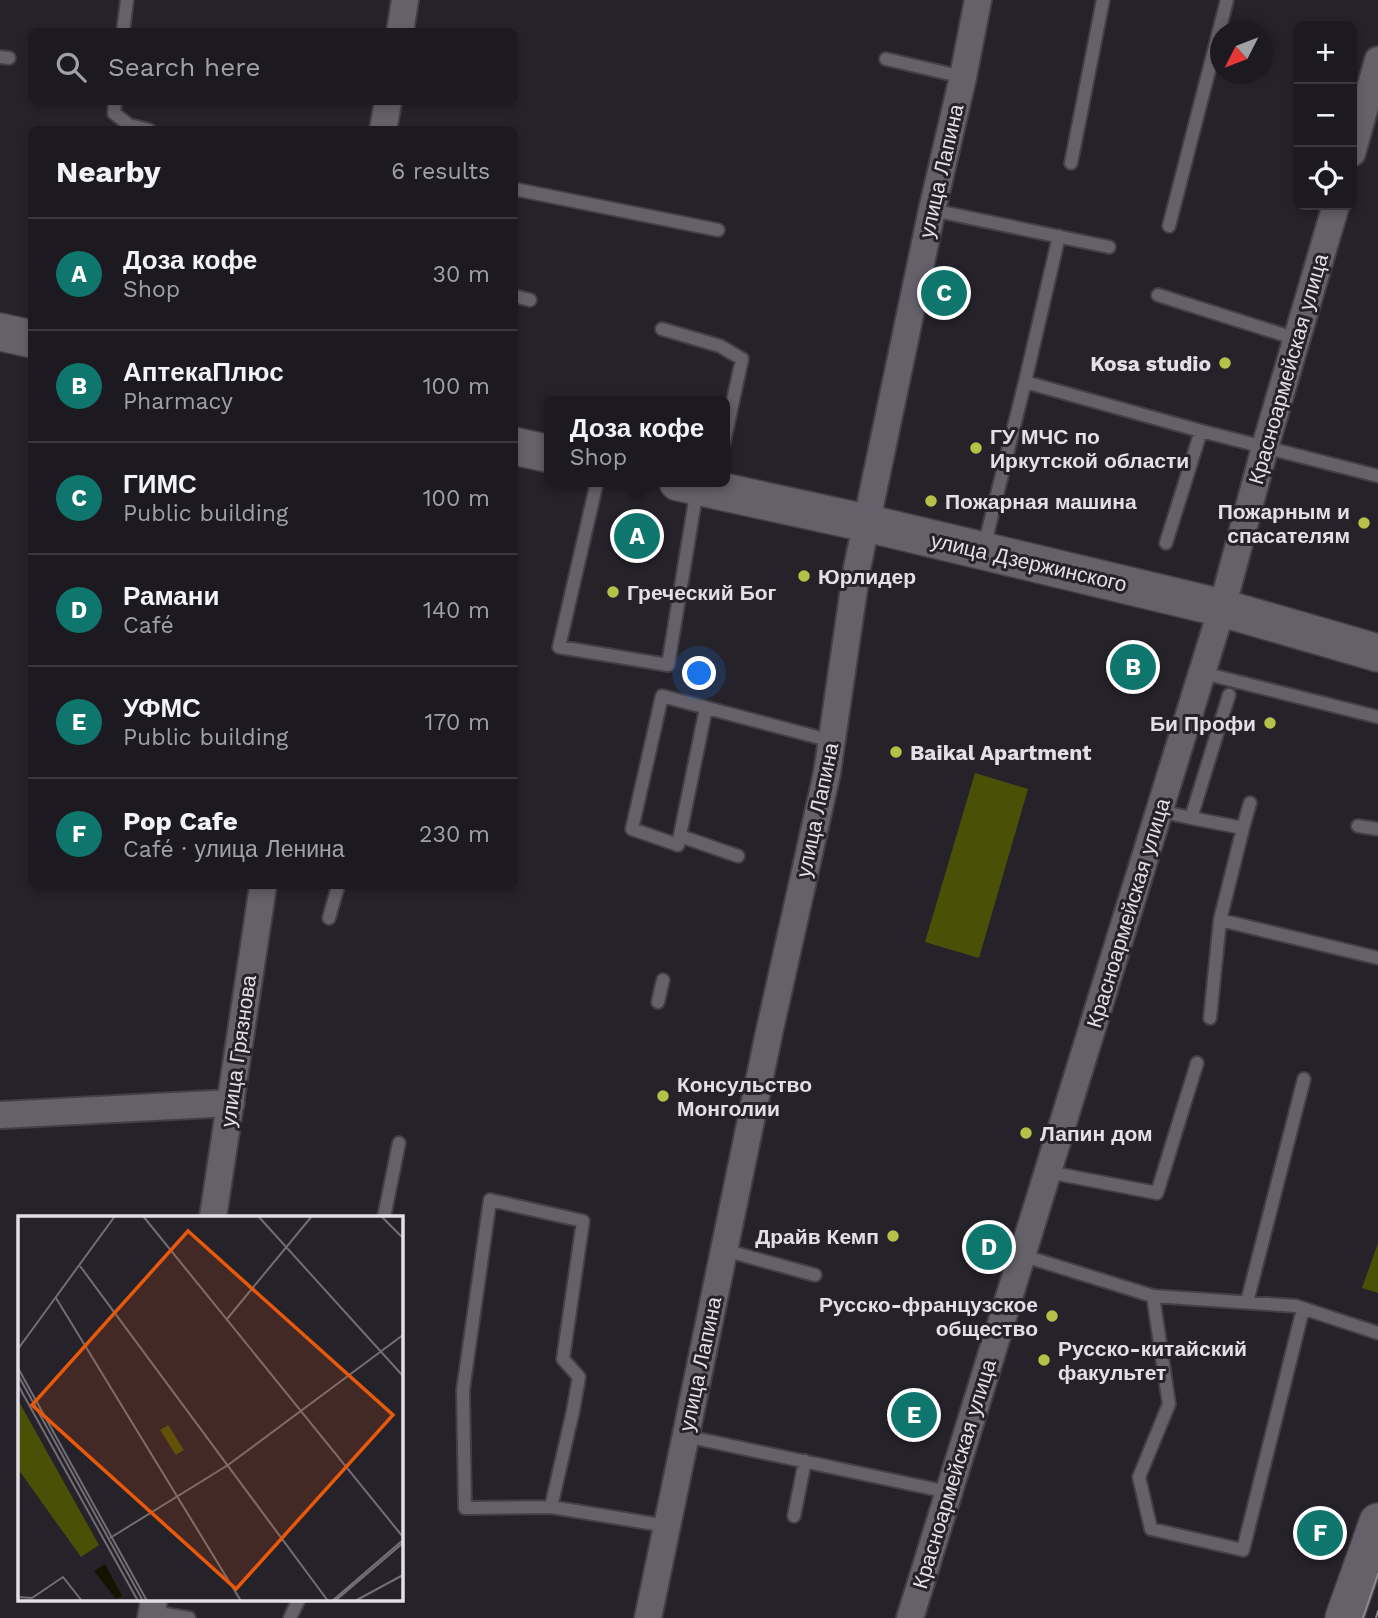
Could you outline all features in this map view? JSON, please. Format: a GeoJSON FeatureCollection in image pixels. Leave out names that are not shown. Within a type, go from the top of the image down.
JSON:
{"type":"FeatureCollection","features":[{"type":"Feature","properties":{"kind":"main road"},"geometry":{"type":"LineString","coordinates":[[0,332],[28,338]]}},
{"type":"Feature","properties":{"kind":"main road"},"geometry":{"type":"LineString","coordinates":[[518,447],[544,453]]}},
{"type":"Feature","properties":{"kind":"main road","name":"улица Дзержинского"},"geometry":{"type":"LineString","coordinates":[[710,487],[1222,608],[1378,653]]}},
{"type":"Feature","properties":{"kind":"main road"},"geometry":{"type":"LineString","coordinates":[[1344,1618],[1378,1522]]}},
{"type":"Feature","properties":{"kind":"street"},"geometry":{"type":"LineString","coordinates":[[401,28],[405,0]]}},
{"type":"Feature","properties":{"kind":"street","name":"улица Лапина"},"geometry":{"type":"LineString","coordinates":[[648,1618],[769,1033],[827,773],[857,568],[978,0]]}},
{"type":"Feature","properties":{"kind":"street"},"geometry":{"type":"LineString","coordinates":[[1355,147],[1371,115],[1378,60]]}},
{"type":"Feature","properties":{"kind":"street"},"geometry":{"type":"LineString","coordinates":[[384,126],[387,105]]}},
{"type":"Feature","properties":{"kind":"street","name":"Красноармейская улица"},"geometry":{"type":"LineString","coordinates":[[909,1618],[1203,673],[1265,447],[1335,210]]}},
{"type":"Feature","properties":{"kind":"street","name":"улица Грязнова"},"geometry":{"type":"LineString","coordinates":[[213,1216],[263,889]]}},
{"type":"Feature","properties":{"kind":"street"},"geometry":{"type":"LineString","coordinates":[[0,1115],[231,1103]]}},
{"type":"Feature","properties":{"kind":"lane"},"geometry":{"type":"LineString","coordinates":[[124,28],[127,0]]}},
{"type":"Feature","properties":{"kind":"lane"},"geometry":{"type":"LineString","coordinates":[[1071,163],[1103,0]]}},
{"type":"Feature","properties":{"kind":"lane"},"geometry":{"type":"LineString","coordinates":[[1169,226],[1227,0]]}},
{"type":"Feature","properties":{"kind":"lane"},"geometry":{"type":"LineString","coordinates":[[886,59],[963,77]]}},
{"type":"Feature","properties":{"kind":"lane"},"geometry":{"type":"LineString","coordinates":[[115,105],[114,113],[132,126]]}},
{"type":"Feature","properties":{"kind":"lane"},"geometry":{"type":"LineString","coordinates":[[518,190],[718,230]]}},
{"type":"Feature","properties":{"kind":"lane"},"geometry":{"type":"LineString","coordinates":[[932,210],[1109,247]]}},
{"type":"Feature","properties":{"kind":"lane"},"geometry":{"type":"LineString","coordinates":[[983,550],[1059,236]]}},
{"type":"Feature","properties":{"kind":"lane"},"geometry":{"type":"LineString","coordinates":[[1157,295],[1297,339]]}},
{"type":"Feature","properties":{"kind":"lane"},"geometry":{"type":"LineString","coordinates":[[518,297],[530,300]]}},
{"type":"Feature","properties":{"kind":"lane"},"geometry":{"type":"LineString","coordinates":[[662,329],[720,346],[742,359],[730,414]]}},
{"type":"Feature","properties":{"kind":"lane"},"geometry":{"type":"LineString","coordinates":[[1025,382],[1378,476]]}},
{"type":"Feature","properties":{"kind":"lane"},"geometry":{"type":"LineString","coordinates":[[1166,542],[1201,431]]}},
{"type":"Feature","properties":{"kind":"lane"},"geometry":{"type":"LineString","coordinates":[[596,487],[559,648],[668,665],[701,487]]}},
{"type":"Feature","properties":{"kind":"lane"},"geometry":{"type":"LineString","coordinates":[[1203,673],[1378,718]]}},
{"type":"Feature","properties":{"kind":"lane"},"geometry":{"type":"LineString","coordinates":[[1191,818],[1229,695]]}},
{"type":"Feature","properties":{"kind":"lane"},"geometry":{"type":"LineString","coordinates":[[706,708],[678,845],[632,829],[662,696],[832,741]]}},
{"type":"Feature","properties":{"kind":"lane"},"geometry":{"type":"LineString","coordinates":[[1210,1018],[1220,920],[1250,803]]}},
{"type":"Feature","properties":{"kind":"lane"},"geometry":{"type":"LineString","coordinates":[[1160,811],[1243,828]]}},
{"type":"Feature","properties":{"kind":"lane"},"geometry":{"type":"LineString","coordinates":[[1358,826],[1378,829]]}},
{"type":"Feature","properties":{"kind":"lane"},"geometry":{"type":"LineString","coordinates":[[680,836],[738,856]]}},
{"type":"Feature","properties":{"kind":"lane"},"geometry":{"type":"LineString","coordinates":[[329,918],[337,889]]}},
{"type":"Feature","properties":{"kind":"lane"},"geometry":{"type":"LineString","coordinates":[[1220,920],[1378,958]]}},
{"type":"Feature","properties":{"kind":"lane"},"geometry":{"type":"LineString","coordinates":[[658,1002],[663,980]]}},
{"type":"Feature","properties":{"kind":"lane"},"geometry":{"type":"LineString","coordinates":[[1048,1171],[1157,1192],[1197,1063]]}},
{"type":"Feature","properties":{"kind":"lane"},"geometry":{"type":"LineString","coordinates":[[1247,1302],[1304,1079]]}},
{"type":"Feature","properties":{"kind":"lane"},"geometry":{"type":"LineString","coordinates":[[384,1216],[399,1143]]}},
{"type":"Feature","properties":{"kind":"lane"},"geometry":{"type":"LineString","coordinates":[[551,1507],[579,1377],[563,1359],[583,1222],[490,1200],[463,1390],[465,1508],[551,1507],[667,1526]]}},
{"type":"Feature","properties":{"kind":"lane"},"geometry":{"type":"LineString","coordinates":[[724,1250],[815,1275]]}},
{"type":"Feature","properties":{"kind":"lane"},"geometry":{"type":"LineString","coordinates":[[1021,1255],[1153,1296],[1296,1306],[1378,1334]]}},
{"type":"Feature","properties":{"kind":"lane"},"geometry":{"type":"LineString","coordinates":[[1153,1296],[1169,1404],[1139,1477],[1152,1529],[1243,1550],[1303,1309]]}},
{"type":"Feature","properties":{"kind":"lane"},"geometry":{"type":"LineString","coordinates":[[685,1436],[948,1492]]}},
{"type":"Feature","properties":{"kind":"lane"},"geometry":{"type":"LineString","coordinates":[[794,1516],[804,1461]]}},
{"type":"Feature","properties":{"kind":"lane"},"geometry":{"type":"LineString","coordinates":[[290,1618],[299,1600]]}},
{"type":"Feature","properties":{"kind":"lane"},"geometry":{"type":"LineString","coordinates":[[152,1610],[189,1618]]}},
{"type":"Feature","properties":{"kind":"green space"},"geometry":{"type":"Polygon","coordinates":[[[975,773],[1028,789],[979,958],[925,942],[975,773]]]}},
{"type":"Feature","properties":{"kind":"green space"},"geometry":{"type":"Polygon","coordinates":[[[1378,1243],[1378,1293],[1362,1288],[1378,1243]]]}},
{"type":"Feature","properties":{"kind":"tram line"},"geometry":{"type":"LineString","coordinates":[[1363,1618],[1378,1574]]}},
{"type":"Feature","properties":{"kind":"tram line"},"geometry":{"type":"LineString","coordinates":[[1376,1618],[1378,1611]]}},
{"type":"Feature","properties":{"kind":"place","name":"ГИМС"},"geometry":{"type":"Point","coordinates":[944,293]}},
{"type":"Feature","properties":{"kind":"place","name":"Kosa studio"},"geometry":{"type":"Point","coordinates":[1225,363]}},
{"type":"Feature","properties":{"kind":"place","name":"ГУ МЧС по Иркутской области"},"geometry":{"type":"Point","coordinates":[976,448]}},
{"type":"Feature","properties":{"kind":"place","name":"Пожарная машина"},"geometry":{"type":"Point","coordinates":[931,501]}},
{"type":"Feature","properties":{"kind":"place","name":"Пожарным и спасателям"},"geometry":{"type":"Point","coordinates":[1364,523]}},
{"type":"Feature","properties":{"kind":"place","name":"Доза кофе"},"geometry":{"type":"Point","coordinates":[637,536]}},
{"type":"Feature","properties":{"kind":"place","name":"Юрлидер"},"geometry":{"type":"Point","coordinates":[804,576]}},
{"type":"Feature","properties":{"kind":"place","name":"Греческий Бог"},"geometry":{"type":"Point","coordinates":[613,592]}},
{"type":"Feature","properties":{"kind":"place","name":"АптекаПлюс"},"geometry":{"type":"Point","coordinates":[1133,667]}},
{"type":"Feature","properties":{"kind":"place","name":"Би Профи"},"geometry":{"type":"Point","coordinates":[1270,723]}},
{"type":"Feature","properties":{"kind":"place","name":"Baikal Apartment"},"geometry":{"type":"Point","coordinates":[896,752]}},
{"type":"Feature","properties":{"kind":"place","name":"Консульство Монголии"},"geometry":{"type":"Point","coordinates":[663,1096]}},
{"type":"Feature","properties":{"kind":"place","name":"Лапин дом"},"geometry":{"type":"Point","coordinates":[1026,1133]}},
{"type":"Feature","properties":{"kind":"place","name":"Драйв Кемп"},"geometry":{"type":"Point","coordinates":[893,1236]}},
{"type":"Feature","properties":{"kind":"place","name":"Рамани"},"geometry":{"type":"Point","coordinates":[989,1247]}},
{"type":"Feature","properties":{"kind":"place","name":"Русско-французское общество"},"geometry":{"type":"Point","coordinates":[1052,1316]}},
{"type":"Feature","properties":{"kind":"place","name":"Русско-китайский факультет"},"geometry":{"type":"Point","coordinates":[1044,1360]}},
{"type":"Feature","properties":{"kind":"place","name":"УФМС"},"geometry":{"type":"Point","coordinates":[914,1415]}},
{"type":"Feature","properties":{"kind":"place","name":"Pop Cafe"},"geometry":{"type":"Point","coordinates":[1320,1533]}}]}
